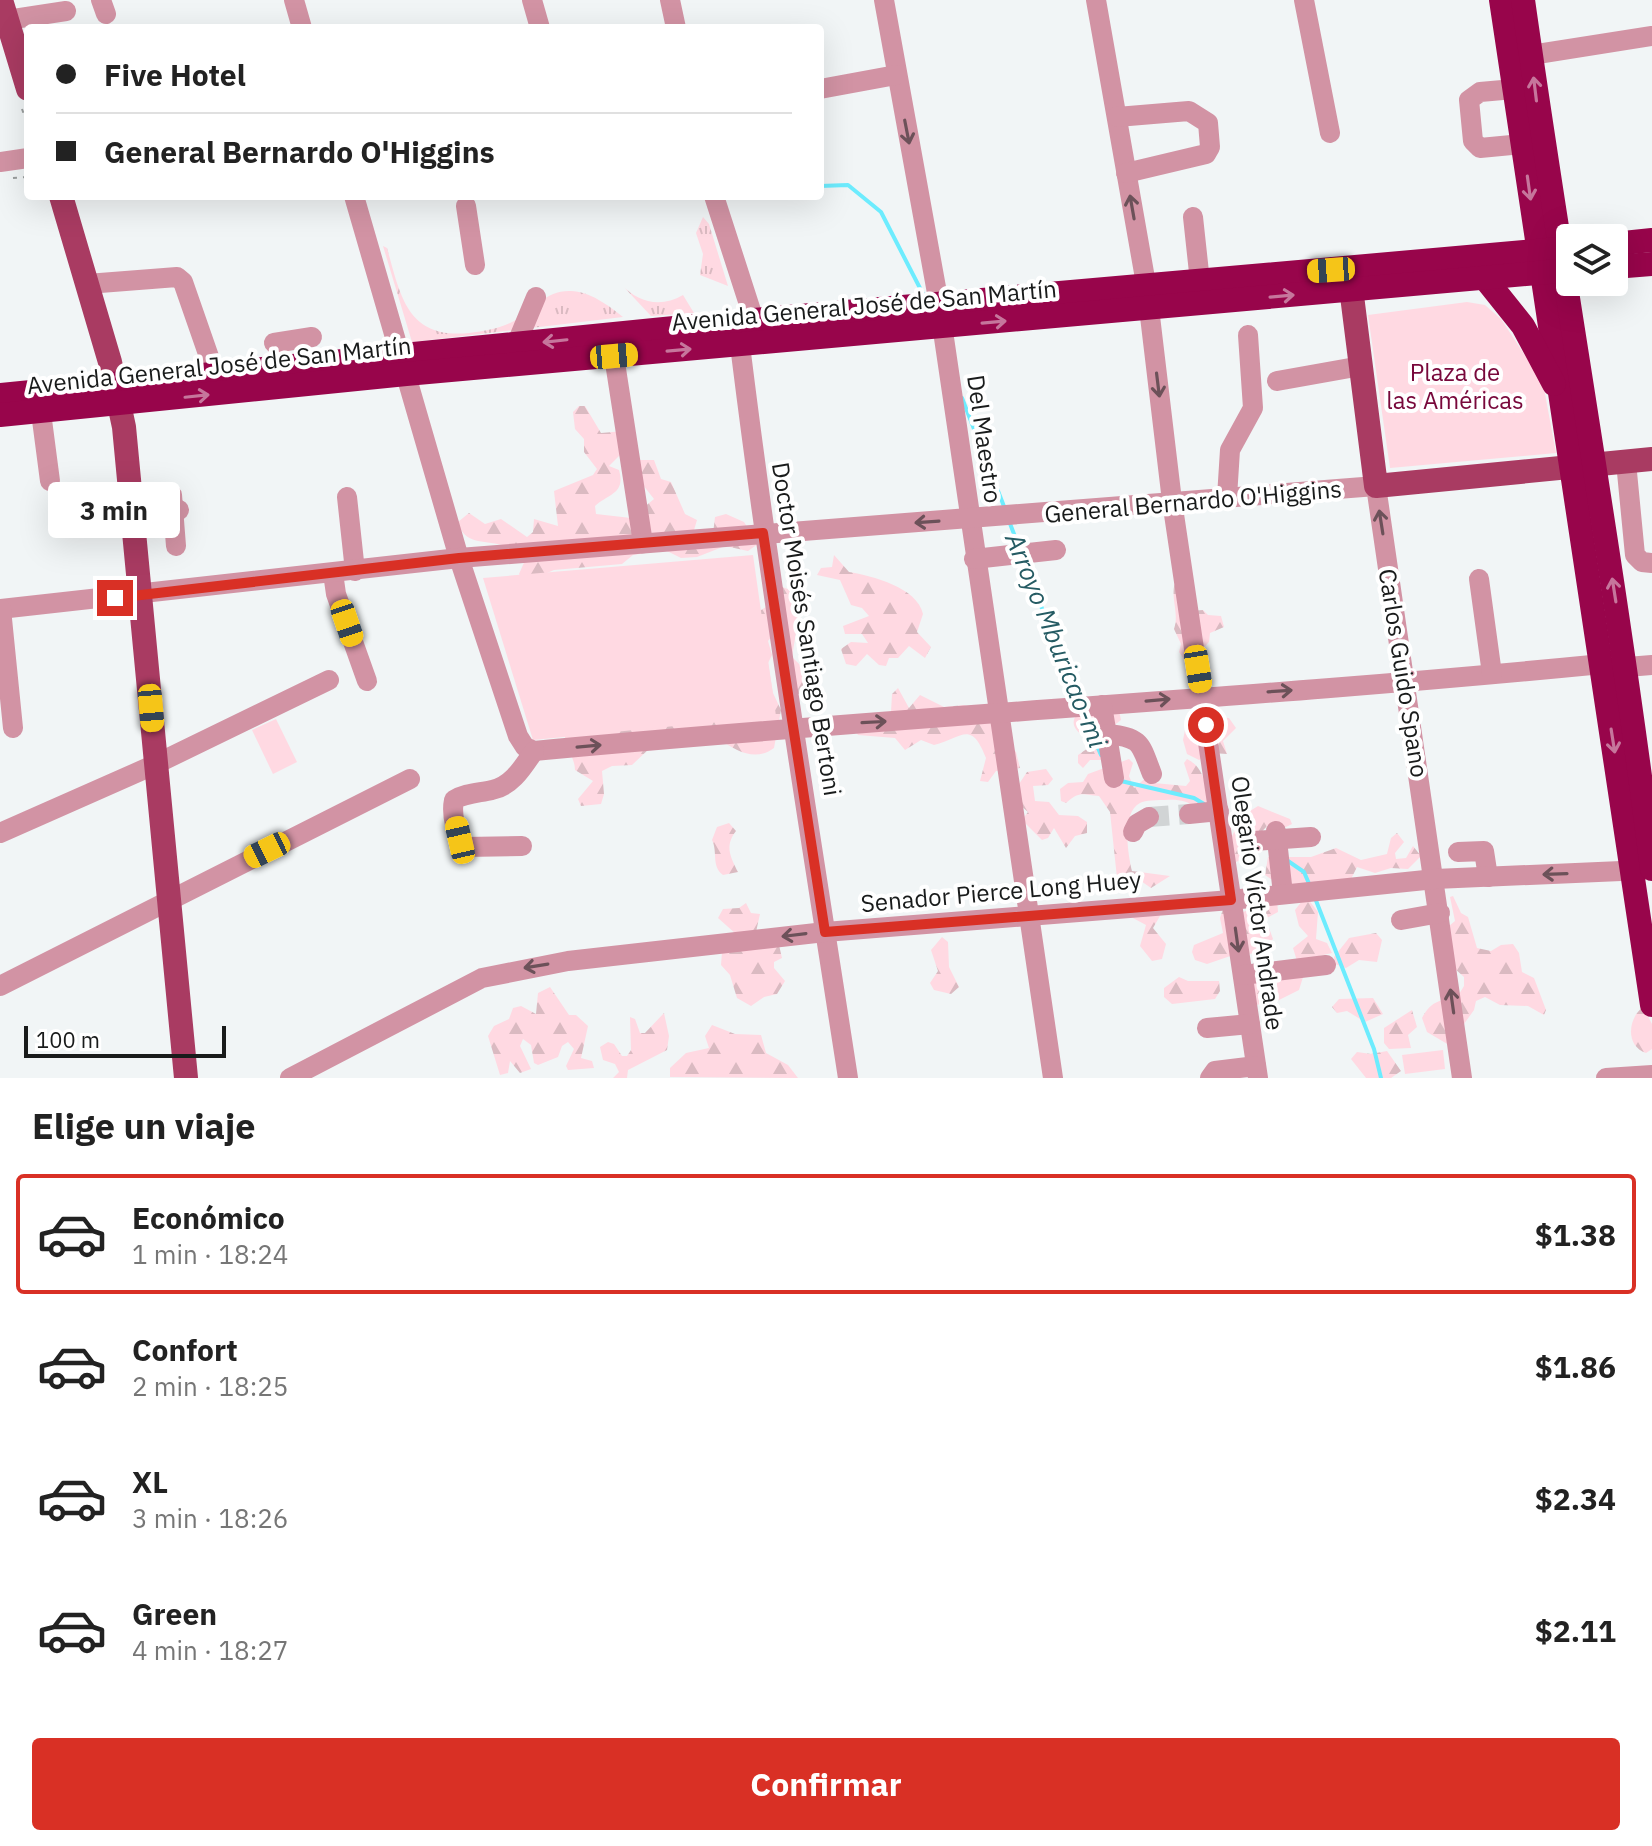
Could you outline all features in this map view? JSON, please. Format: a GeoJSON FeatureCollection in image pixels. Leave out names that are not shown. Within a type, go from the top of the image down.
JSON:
{"type":"FeatureCollection","features":[{"type":"Feature","properties":{"kind":"highway"},"geometry":{"type":"LineString","coordinates":[[1501,0],[1522,144],[1556,257]]}},
{"type":"Feature","properties":{"kind":"highway"},"geometry":{"type":"LineString","coordinates":[[1523,0],[1556,252]]}},
{"type":"Feature","properties":{"kind":"highway"},"geometry":{"type":"LineString","coordinates":[[1628,243],[1652,240]]}},
{"type":"Feature","properties":{"kind":"highway","name":"Avenida General José de San Martín"},"geometry":{"type":"LineString","coordinates":[[0,395],[117,394],[405,366],[516,345],[754,320],[1070,315],[1088,304],[1136,299],[1248,276],[1349,279],[1483,276],[1556,260]]}},
{"type":"Feature","properties":{"kind":"highway","name":"Avenida General José de San Martín"},"geometry":{"type":"LineString","coordinates":[[0,415],[215,374],[279,368],[405,366],[614,356],[740,345],[940,316],[1556,260]]}},
{"type":"Feature","properties":{"kind":"highway"},"geometry":{"type":"LineString","coordinates":[[1628,266],[1652,264]]}},
{"type":"Feature","properties":{"kind":"highway"},"geometry":{"type":"LineString","coordinates":[[1483,276],[1523,326],[1563,400],[1583,466],[1627,667],[1646,870],[1652,1005]]}},
{"type":"Feature","properties":{"kind":"highway"},"geometry":{"type":"LineString","coordinates":[[1559,296],[1563,400]]}},
{"type":"Feature","properties":{"kind":"highway"},"geometry":{"type":"LineString","coordinates":[[1562,296],[1583,466],[1596,665],[1646,870]]}},
{"type":"Feature","properties":{"kind":"main road"},"geometry":{"type":"LineString","coordinates":[[4,10],[24,76]]}},
{"type":"Feature","properties":{"kind":"main road"},"geometry":{"type":"LineString","coordinates":[[62,200],[117,394],[133,514],[186,1078]]}},
{"type":"Feature","properties":{"kind":"main road","name":"Carlos Guido Spano"},"geometry":{"type":"LineString","coordinates":[[1349,279],[1376,486]]}},
{"type":"Feature","properties":{"kind":"main road","name":"General Bernardo O'Higgins"},"geometry":{"type":"LineString","coordinates":[[1376,486],[1652,459]]}},
{"type":"Feature","properties":{"kind":"street"},"geometry":{"type":"LineString","coordinates":[[294,0],[301,24]]}},
{"type":"Feature","properties":{"kind":"street"},"geometry":{"type":"LineString","coordinates":[[532,0],[539,24]]}},
{"type":"Feature","properties":{"kind":"street"},"geometry":{"type":"LineString","coordinates":[[670,0],[675,24]]}},
{"type":"Feature","properties":{"kind":"street","name":"Del Maestro"},"geometry":{"type":"LineString","coordinates":[[884,0],[940,316],[1026,915],[1053,1078]]}},
{"type":"Feature","properties":{"kind":"street","name":"Olegario Víctor Andrade"},"geometry":{"type":"LineString","coordinates":[[1096,0],[1147,296],[1172,501],[1257,1072]]}},
{"type":"Feature","properties":{"kind":"street"},"geometry":{"type":"LineString","coordinates":[[1304,0],[1330,133]]}},
{"type":"Feature","properties":{"kind":"street"},"geometry":{"type":"LineString","coordinates":[[4,10],[66,11]]}},
{"type":"Feature","properties":{"kind":"street"},"geometry":{"type":"LineString","coordinates":[[1531,55],[1652,36]]}},
{"type":"Feature","properties":{"kind":"street"},"geometry":{"type":"LineString","coordinates":[[824,88],[896,75]]}},
{"type":"Feature","properties":{"kind":"street"},"geometry":{"type":"LineString","coordinates":[[1514,89],[1480,92],[1471,97],[1468,102],[1473,141],[1480,148],[1522,144]]}},
{"type":"Feature","properties":{"kind":"street"},"geometry":{"type":"LineString","coordinates":[[1117,117],[1189,111],[1208,123],[1210,147],[1206,154],[1126,173]]}},
{"type":"Feature","properties":{"kind":"street"},"geometry":{"type":"LineString","coordinates":[[0,162],[24,159]]}},
{"type":"Feature","properties":{"kind":"street"},"geometry":{"type":"LineString","coordinates":[[355,200],[459,558],[518,736],[525,747],[534,751],[796,726],[997,715],[1596,665]]}},
{"type":"Feature","properties":{"kind":"street"},"geometry":{"type":"LineString","coordinates":[[715,200],[754,320],[740,345]]}},
{"type":"Feature","properties":{"kind":"street"},"geometry":{"type":"LineString","coordinates":[[466,206],[475,265]]}},
{"type":"Feature","properties":{"kind":"street"},"geometry":{"type":"LineString","coordinates":[[1193,217],[1200,286]]}},
{"type":"Feature","properties":{"kind":"street"},"geometry":{"type":"LineString","coordinates":[[87,284],[177,277],[183,282],[215,374]]}},
{"type":"Feature","properties":{"kind":"street"},"geometry":{"type":"LineString","coordinates":[[516,345],[536,297]]}},
{"type":"Feature","properties":{"kind":"street"},"geometry":{"type":"LineString","coordinates":[[1227,497],[1230,450],[1253,408],[1248,335]]}},
{"type":"Feature","properties":{"kind":"street"},"geometry":{"type":"LineString","coordinates":[[279,368],[273,337],[312,337]]}},
{"type":"Feature","properties":{"kind":"street","name":"Doctor Moisés Santiago Bertoni"},"geometry":{"type":"LineString","coordinates":[[740,345],[763,533],[796,726],[848,1078]]}},
{"type":"Feature","properties":{"kind":"street"},"geometry":{"type":"LineString","coordinates":[[614,356],[643,543]]}},
{"type":"Feature","properties":{"kind":"street"},"geometry":{"type":"LineString","coordinates":[[1277,381],[1361,366]]}},
{"type":"Feature","properties":{"kind":"street"},"geometry":{"type":"LineString","coordinates":[[42,420],[50,481]]}},
{"type":"Feature","properties":{"kind":"street"},"geometry":{"type":"LineString","coordinates":[[1626,462],[1635,555],[1642,562],[1652,563]]}},
{"type":"Feature","properties":{"kind":"street","name":"General Bernardo O'Higgins"},"geometry":{"type":"LineString","coordinates":[[0,609],[459,558],[1376,486]]}},
{"type":"Feature","properties":{"kind":"street","name":"Carlos Guido Spano"},"geometry":{"type":"LineString","coordinates":[[1376,486],[1462,1078]]}},
{"type":"Feature","properties":{"kind":"street"},"geometry":{"type":"LineString","coordinates":[[347,497],[355,571]]}},
{"type":"Feature","properties":{"kind":"street"},"geometry":{"type":"LineString","coordinates":[[133,514],[175,505],[176,546]]}},
{"type":"Feature","properties":{"kind":"street"},"geometry":{"type":"LineString","coordinates":[[974,559],[1056,550]]}},
{"type":"Feature","properties":{"kind":"street"},"geometry":{"type":"LineString","coordinates":[[333,573],[336,594],[367,681]]}},
{"type":"Feature","properties":{"kind":"street"},"geometry":{"type":"LineString","coordinates":[[1479,579],[1492,674]]}},
{"type":"Feature","properties":{"kind":"street"},"geometry":{"type":"LineString","coordinates":[[0,609],[13,728]]}},
{"type":"Feature","properties":{"kind":"street"},"geometry":{"type":"LineString","coordinates":[[1627,667],[1652,665]]}},
{"type":"Feature","properties":{"kind":"street"},"geometry":{"type":"LineString","coordinates":[[0,833],[156,764],[329,680]]}},
{"type":"Feature","properties":{"kind":"street"},"geometry":{"type":"LineString","coordinates":[[1102,705],[1114,778]]}},
{"type":"Feature","properties":{"kind":"street"},"geometry":{"type":"LineString","coordinates":[[1108,734],[1132,737],[1138,741],[1152,774]]}},
{"type":"Feature","properties":{"kind":"street"},"geometry":{"type":"LineString","coordinates":[[522,846],[465,847],[460,840],[452,806],[461,795],[496,790],[508,784],[534,751]]}},
{"type":"Feature","properties":{"kind":"street"},"geometry":{"type":"LineString","coordinates":[[0,986],[410,779]]}},
{"type":"Feature","properties":{"kind":"street"},"geometry":{"type":"LineString","coordinates":[[1189,814],[1219,811]]}},
{"type":"Feature","properties":{"kind":"street"},"geometry":{"type":"LineString","coordinates":[[1133,832],[1137,824],[1149,817]]}},
{"type":"Feature","properties":{"kind":"street"},"geometry":{"type":"LineString","coordinates":[[1254,841],[1277,836],[1311,837]]}},
{"type":"Feature","properties":{"kind":"street"},"geometry":{"type":"LineString","coordinates":[[1277,836],[1283,894]]}},
{"type":"Feature","properties":{"kind":"street"},"geometry":{"type":"LineString","coordinates":[[1458,852],[1484,851],[1488,877]]}},
{"type":"Feature","properties":{"kind":"street","name":"Senador Pierce Long Huey"},"geometry":{"type":"LineString","coordinates":[[290,1078],[482,978],[503,971],[825,932],[1231,900],[1435,879],[1646,870]]}},
{"type":"Feature","properties":{"kind":"street"},"geometry":{"type":"LineString","coordinates":[[1401,920],[1440,913]]}},
{"type":"Feature","properties":{"kind":"street"},"geometry":{"type":"LineString","coordinates":[[1243,975],[1326,965]]}},
{"type":"Feature","properties":{"kind":"street"},"geometry":{"type":"LineString","coordinates":[[1207,1028],[1250,1024]]}},
{"type":"Feature","properties":{"kind":"street"},"geometry":{"type":"LineString","coordinates":[[1210,1078],[1215,1071],[1257,1072]]}},
{"type":"Feature","properties":{"kind":"street"},"geometry":{"type":"LineString","coordinates":[[1606,1078],[1652,1075]]}},
{"type":"Feature","properties":{"kind":"path"},"geometry":{"type":"LineString","coordinates":[[0,180],[24,177]]}},
{"type":"Feature","properties":{"kind":"green space"},"geometry":{"type":"Polygon","coordinates":[[[703,217],[709,224],[728,286],[700,275],[703,254],[696,233],[703,217]]]}},
{"type":"Feature","properties":{"kind":"green space"},"geometry":{"type":"Polygon","coordinates":[[[383,246],[387,248],[397,283],[410,312],[432,329],[469,333],[494,329],[516,320],[547,297],[569,291],[590,296],[623,317],[412,342],[383,246]]]}},
{"type":"Feature","properties":{"kind":"green space"},"geometry":{"type":"Polygon","coordinates":[[[621,284],[635,296],[650,302],[683,295],[694,313],[651,316],[621,284]]]}},
{"type":"Feature","properties":{"kind":"green space","name":"Plaza de las Américas"},"geometry":{"type":"Polygon","coordinates":[[[1467,302],[1485,305],[1501,319],[1543,383],[1556,453],[1390,468],[1368,315],[1467,302]]]}},
{"type":"Feature","properties":{"kind":"green space"},"geometry":{"type":"Polygon","coordinates":[[[579,406],[585,406],[601,433],[624,431],[625,450],[609,466],[619,470],[620,484],[618,489],[595,506],[596,514],[631,518],[654,499],[643,485],[635,460],[654,460],[661,479],[671,482],[685,514],[697,520],[694,530],[713,534],[715,517],[726,514],[744,522],[758,544],[748,551],[725,546],[697,557],[681,558],[665,550],[633,555],[622,564],[554,570],[524,583],[519,574],[526,558],[502,545],[470,538],[458,522],[469,513],[485,524],[501,519],[527,537],[533,532],[534,519],[558,526],[554,491],[593,475],[597,469],[584,452],[584,439],[575,429],[573,412],[579,406]]]}},
{"type":"Feature","properties":{"kind":"green space"},"geometry":{"type":"Polygon","coordinates":[[[753,555],[776,716],[533,740],[483,578],[753,555]]]}},
{"type":"Feature","properties":{"kind":"green space"},"geometry":{"type":"Polygon","coordinates":[[[834,555],[849,572],[892,584],[912,597],[923,614],[917,632],[931,647],[925,658],[909,646],[898,658],[889,658],[886,666],[879,665],[867,654],[856,666],[846,664],[841,649],[851,642],[868,643],[862,634],[845,634],[843,626],[869,616],[862,608],[851,605],[840,580],[817,575],[821,568],[832,567],[834,555]]]}},
{"type":"Feature","properties":{"kind":"green space"},"geometry":{"type":"Polygon","coordinates":[[[1176,580],[1190,611],[1203,610],[1208,615],[1221,616],[1224,627],[1210,633],[1209,642],[1188,665],[1179,652],[1181,644],[1174,629],[1176,580]]]}},
{"type":"Feature","properties":{"kind":"green space"},"geometry":{"type":"Polygon","coordinates":[[[780,586],[790,590],[791,601],[800,608],[792,657],[804,669],[807,680],[803,693],[798,694],[780,586]]]}},
{"type":"Feature","properties":{"kind":"green space"},"geometry":{"type":"Polygon","coordinates":[[[766,607],[774,634],[768,641],[772,655],[768,663],[773,693],[781,710],[774,748],[753,755],[720,740],[650,748],[632,765],[612,766],[602,771],[604,794],[601,804],[581,806],[578,799],[593,781],[575,770],[565,732],[766,607]]]}},
{"type":"Feature","properties":{"kind":"green space"},"geometry":{"type":"Polygon","coordinates":[[[898,688],[909,708],[920,695],[944,707],[964,705],[986,713],[1016,752],[1020,768],[996,771],[988,782],[980,781],[986,758],[981,746],[970,735],[934,745],[921,740],[905,750],[895,738],[858,735],[854,729],[891,712],[892,694],[898,688]]]}},
{"type":"Feature","properties":{"kind":"green space"},"geometry":{"type":"Polygon","coordinates":[[[1119,710],[1121,720],[1096,739],[1102,760],[1090,760],[1083,768],[1078,763],[1078,755],[1091,746],[1075,728],[1077,714],[1119,710]]]}},
{"type":"Feature","properties":{"kind":"green space"},"geometry":{"type":"Polygon","coordinates":[[[1229,718],[1236,728],[1223,741],[1227,754],[1212,753],[1199,760],[1187,754],[1183,740],[1187,720],[1229,718]]]}},
{"type":"Feature","properties":{"kind":"green space"},"geometry":{"type":"Polygon","coordinates":[[[276,719],[297,762],[273,774],[252,730],[276,719]]]}},
{"type":"Feature","properties":{"kind":"green space"},"geometry":{"type":"Polygon","coordinates":[[[1129,759],[1133,763],[1129,776],[1134,788],[1148,776],[1154,783],[1186,786],[1190,781],[1184,763],[1187,759],[1201,772],[1209,803],[1195,808],[1182,801],[1152,800],[1134,808],[1127,835],[1132,871],[1170,876],[1151,888],[1141,881],[1125,884],[1117,878],[1110,812],[1099,796],[1082,794],[1066,803],[1061,801],[1060,789],[1068,783],[1083,782],[1088,774],[1129,759]]]}},
{"type":"Feature","properties":{"kind":"green space"},"geometry":{"type":"Polygon","coordinates":[[[1046,769],[1053,779],[1048,785],[1033,786],[1035,801],[1049,802],[1059,815],[1078,816],[1087,822],[1087,833],[1075,836],[1066,848],[1054,828],[1048,838],[1042,840],[1022,820],[1028,812],[1019,804],[1019,784],[1027,772],[1046,769]]]}},
{"type":"Feature","properties":{"kind":"green space"},"geometry":{"type":"Polygon","coordinates":[[[1258,806],[1290,819],[1292,824],[1286,827],[1268,825],[1251,843],[1249,856],[1236,862],[1229,842],[1242,816],[1258,806]]]}},
{"type":"Feature","properties":{"kind":"green space"},"geometry":{"type":"Polygon","coordinates":[[[729,823],[736,831],[730,847],[738,872],[723,875],[717,867],[712,840],[717,827],[729,823]]]}},
{"type":"Feature","properties":{"kind":"green space"},"geometry":{"type":"Polygon","coordinates":[[[1397,833],[1404,842],[1395,853],[1396,859],[1406,858],[1413,846],[1421,856],[1408,869],[1391,868],[1375,873],[1357,867],[1351,879],[1289,891],[1265,875],[1268,857],[1311,857],[1336,848],[1361,860],[1387,854],[1391,838],[1397,833]]]}},
{"type":"Feature","properties":{"kind":"green space"},"geometry":{"type":"Polygon","coordinates":[[[1453,896],[1461,913],[1468,917],[1477,948],[1491,951],[1501,945],[1513,944],[1519,953],[1522,972],[1534,978],[1546,1010],[1544,1015],[1528,1006],[1500,1005],[1485,997],[1476,1001],[1474,1010],[1449,1045],[1427,1032],[1422,1018],[1428,1009],[1439,1001],[1456,999],[1464,986],[1464,977],[1454,968],[1449,926],[1455,921],[1450,897],[1453,896]]]}},
{"type":"Feature","properties":{"kind":"green space"},"geometry":{"type":"Polygon","coordinates":[[[1277,899],[1278,912],[1263,920],[1261,925],[1269,928],[1273,939],[1264,949],[1250,954],[1242,952],[1207,964],[1195,960],[1192,952],[1194,945],[1223,933],[1220,918],[1223,909],[1243,912],[1277,899]]]}},
{"type":"Feature","properties":{"kind":"green space"},"geometry":{"type":"Polygon","coordinates":[[[1308,899],[1318,912],[1316,939],[1327,943],[1332,953],[1297,961],[1293,948],[1308,936],[1299,926],[1295,910],[1308,899]]]}},
{"type":"Feature","properties":{"kind":"green space"},"geometry":{"type":"Polygon","coordinates":[[[746,903],[751,913],[760,914],[756,932],[736,934],[718,918],[723,909],[739,908],[746,903]]]}},
{"type":"Feature","properties":{"kind":"green space"},"geometry":{"type":"Polygon","coordinates":[[[1159,912],[1153,928],[1166,944],[1162,959],[1152,961],[1140,946],[1146,925],[1131,917],[1159,912]]]}},
{"type":"Feature","properties":{"kind":"green space"},"geometry":{"type":"Polygon","coordinates":[[[1376,933],[1382,940],[1377,962],[1359,960],[1346,968],[1335,964],[1334,957],[1349,938],[1376,933]]]}},
{"type":"Feature","properties":{"kind":"green space"},"geometry":{"type":"Polygon","coordinates":[[[942,937],[948,942],[949,967],[959,987],[951,994],[934,990],[930,983],[938,971],[931,950],[942,937]]]}},
{"type":"Feature","properties":{"kind":"green space"},"geometry":{"type":"Polygon","coordinates":[[[779,945],[782,958],[774,962],[774,968],[785,981],[777,994],[764,997],[751,1006],[737,998],[730,975],[721,965],[722,952],[779,945]]]}},
{"type":"Feature","properties":{"kind":"green space"},"geometry":{"type":"Polygon","coordinates":[[[1304,974],[1299,990],[1275,1002],[1255,1005],[1253,983],[1304,974]]]}},
{"type":"Feature","properties":{"kind":"green space"},"geometry":{"type":"Polygon","coordinates":[[[1179,977],[1188,981],[1219,981],[1220,991],[1215,999],[1172,1004],[1164,997],[1164,988],[1179,977]]]}},
{"type":"Feature","properties":{"kind":"green space"},"geometry":{"type":"Polygon","coordinates":[[[550,987],[569,1015],[576,1015],[588,1026],[581,1058],[592,1061],[594,1068],[568,1070],[566,1066],[574,1049],[568,1042],[562,1046],[558,1057],[538,1065],[534,1063],[531,1045],[523,1039],[520,1046],[531,1069],[520,1073],[510,1061],[508,1073],[500,1075],[488,1036],[494,1026],[509,1019],[513,1008],[521,1006],[536,1014],[538,993],[550,987]]]}},
{"type":"Feature","properties":{"kind":"green space"},"geometry":{"type":"Polygon","coordinates":[[[1373,998],[1383,1014],[1365,1022],[1347,1011],[1337,1013],[1332,1007],[1339,999],[1373,998]]]}},
{"type":"Feature","properties":{"kind":"green space"},"geometry":{"type":"Polygon","coordinates":[[[1643,1007],[1652,1024],[1652,1049],[1646,1053],[1635,1044],[1631,1032],[1634,1018],[1643,1007]]]}},
{"type":"Feature","properties":{"kind":"green space"},"geometry":{"type":"Polygon","coordinates":[[[1412,1010],[1417,1027],[1408,1035],[1411,1048],[1389,1049],[1384,1043],[1384,1028],[1412,1010]]]}},
{"type":"Feature","properties":{"kind":"green space"},"geometry":{"type":"Polygon","coordinates":[[[664,1013],[669,1036],[667,1050],[628,1070],[627,1078],[613,1078],[619,1072],[615,1064],[603,1060],[600,1047],[608,1042],[614,1044],[622,1056],[627,1056],[631,1050],[630,1017],[635,1019],[640,1033],[645,1033],[664,1013]]]}},
{"type":"Feature","properties":{"kind":"green space"},"geometry":{"type":"Polygon","coordinates":[[[712,1025],[735,1034],[761,1035],[766,1053],[788,1065],[798,1078],[670,1077],[670,1068],[686,1053],[709,1048],[705,1036],[712,1025]]]}},
{"type":"Feature","properties":{"kind":"green space"},"geometry":{"type":"Polygon","coordinates":[[[1443,1050],[1445,1069],[1405,1074],[1402,1055],[1443,1050]]]}},
{"type":"Feature","properties":{"kind":"green space"},"geometry":{"type":"Polygon","coordinates":[[[1387,1051],[1401,1071],[1391,1078],[1366,1078],[1351,1059],[1357,1052],[1371,1054],[1387,1051]]]}},
{"type":"Feature","properties":{"kind":"waterway","name":"Arroyo Mburicao-mi"},"geometry":{"type":"LineString","coordinates":[[824,186],[848,185],[881,212],[924,296]]}},
{"type":"Feature","properties":{"kind":"waterway","name":"Arroyo Mburicao-mi"},"geometry":{"type":"LineString","coordinates":[[962,398],[1005,509]]}},
{"type":"Feature","properties":{"kind":"waterway","name":"Arroyo Mburicao-mi"},"geometry":{"type":"LineString","coordinates":[[1009,521],[1019,547]]}},
{"type":"Feature","properties":{"kind":"waterway","name":"Arroyo Mburicao-mi"},"geometry":{"type":"LineString","coordinates":[[1023,559],[1077,700]]}},
{"type":"Feature","properties":{"kind":"waterway","name":"Arroyo Mburicao-mi"},"geometry":{"type":"LineString","coordinates":[[1082,712],[1101,755]]}},
{"type":"Feature","properties":{"kind":"waterway","name":"Arroyo Mburicao-mi"},"geometry":{"type":"LineString","coordinates":[[1121,781],[1194,798],[1204,804]]}},
{"type":"Feature","properties":{"kind":"waterway","name":"Arroyo Mburicao-mi"},"geometry":{"type":"LineString","coordinates":[[1225,818],[1251,835]]}},
{"type":"Feature","properties":{"kind":"waterway","name":"Arroyo Mburicao-mi"},"geometry":{"type":"LineString","coordinates":[[1288,861],[1304,872],[1310,886]]}},
{"type":"Feature","properties":{"kind":"waterway","name":"Arroyo Mburicao-mi"},"geometry":{"type":"LineString","coordinates":[[1315,898],[1374,1049],[1381,1078]]}},
{"type":"Feature","properties":{"kind":"tunnel"},"geometry":{"type":"LineString","coordinates":[[1149,817],[1189,814]]}},
{"type":"Feature","properties":{"kind":"route"},"geometry":{"type":"LineString","coordinates":[[115,598],[459,558],[763,533],[796,726],[825,932],[1231,900],[1206,725]]}}]}
